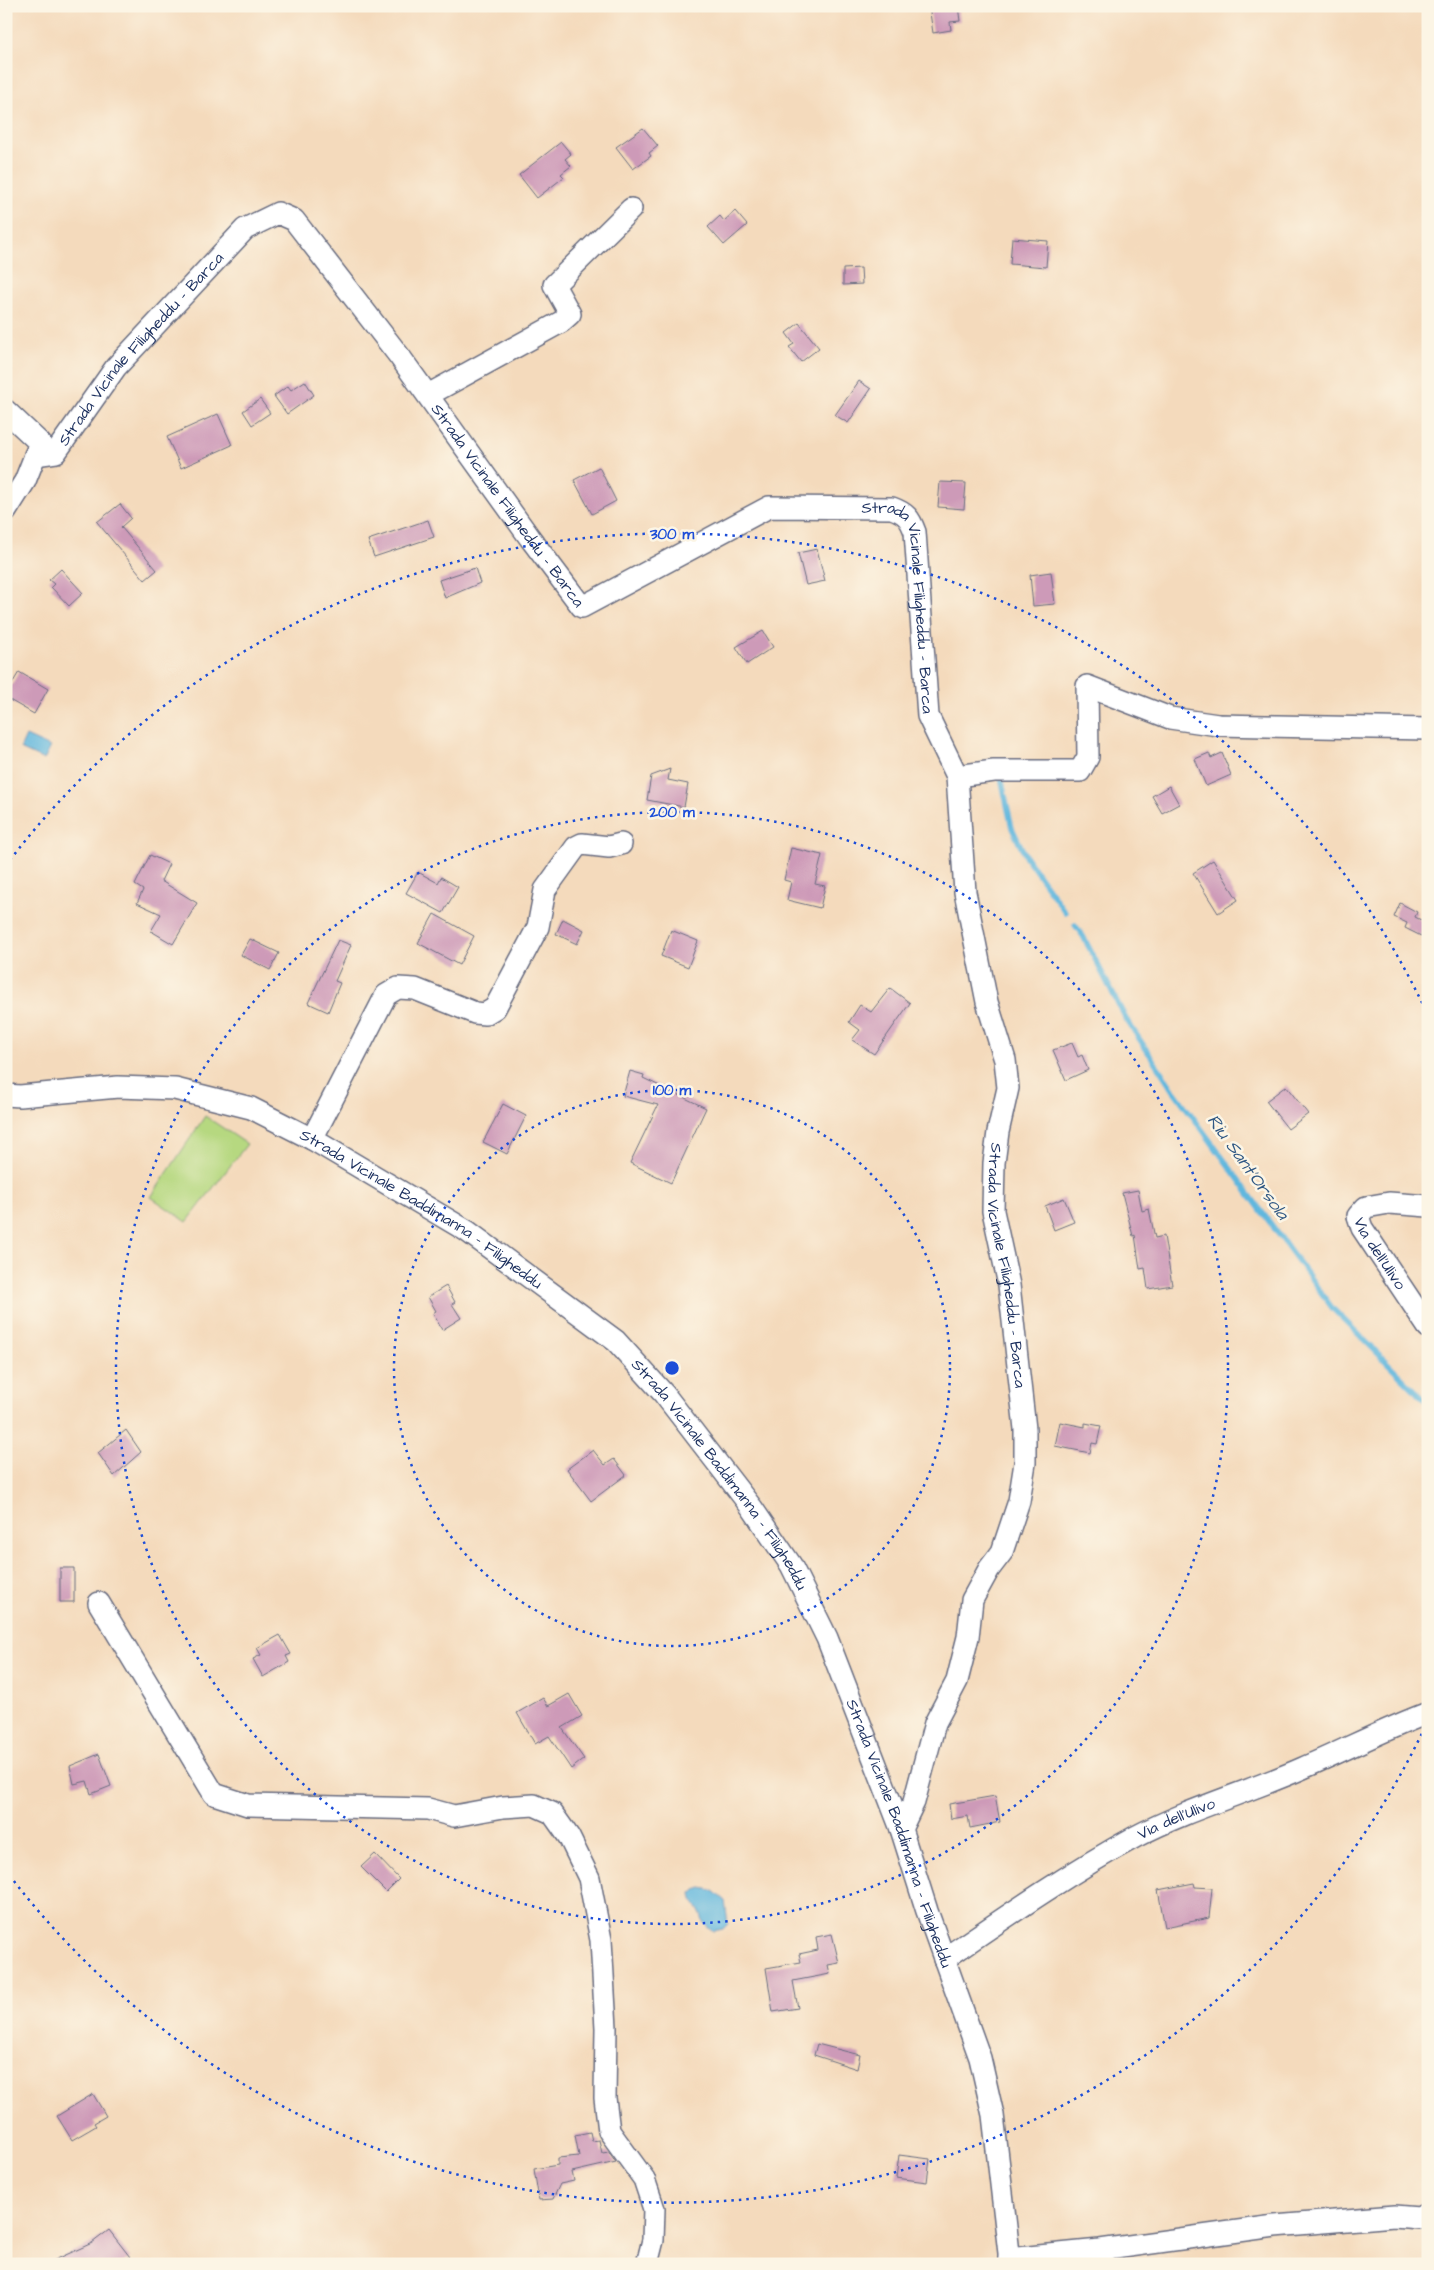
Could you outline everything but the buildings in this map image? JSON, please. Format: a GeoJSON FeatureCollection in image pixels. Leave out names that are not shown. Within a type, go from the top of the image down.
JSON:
{"type":"FeatureCollection","features":[{"type":"Feature","properties":{"kind":"street"},"geometry":{"type":"LineString","coordinates":[[428,395],[561,322],[570,314],[554,285],[630,209]]}},
{"type":"Feature","properties":{"kind":"street","name":"Strada Vicinale Filigheddu - Barca"},"geometry":{"type":"LineString","coordinates":[[35,455],[56,452],[116,366],[245,229],[278,213],[294,220],[428,395],[530,538],[582,607],[769,507],[892,508],[910,518],[915,532],[928,716],[957,776],[965,892],[987,1002],[1005,1060],[1008,1088],[998,1132],[994,1164],[993,1210],[1009,1285],[1025,1428],[1026,1463],[1019,1501],[1002,1552],[972,1600],[968,1637],[957,1681],[935,1723],[914,1802],[901,1830]]}},
{"type":"Feature","properties":{"kind":"street"},"geometry":{"type":"LineString","coordinates":[[6,411],[40,443],[24,481],[6,511]]}},
{"type":"Feature","properties":{"kind":"street"},"geometry":{"type":"LineString","coordinates":[[957,776],[994,771],[1080,770],[1088,757],[1087,686],[1170,718],[1218,725],[1428,728]]}},
{"type":"Feature","properties":{"kind":"street"},"geometry":{"type":"LineString","coordinates":[[312,1139],[386,995],[398,988],[415,989],[475,1012],[485,1014],[495,1008],[538,927],[545,890],[576,847],[582,844],[609,847],[621,844]]}},
{"type":"Feature","properties":{"kind":"street","name":"Strada Vicinale Baddimanna - Filigheddu"},"geometry":{"type":"LineString","coordinates":[[6,1094],[20,1096],[118,1087],[174,1089],[250,1108],[312,1139],[467,1231],[616,1341],[664,1394],[752,1508],[791,1565],[828,1638],[901,1830],[944,1959],[980,2058],[993,2115],[1009,2261]]}},
{"type":"Feature","properties":{"kind":"street","name":"Via dell'Ulivo"},"geometry":{"type":"LineString","coordinates":[[1428,1206],[1389,1204],[1366,1207],[1358,1216],[1362,1228],[1428,1327]]}},
{"type":"Feature","properties":{"kind":"street"},"geometry":{"type":"LineString","coordinates":[[99,1603],[214,1794],[248,1805],[428,1809],[454,1816],[503,1807],[534,1805],[552,1813],[569,1837],[589,1878],[601,1940],[606,2028],[605,2098],[609,2131],[644,2179],[654,2209],[654,2240],[647,2264]]}},
{"type":"Feature","properties":{"kind":"street","name":"Via dell'Ulivo"},"geometry":{"type":"LineString","coordinates":[[944,1959],[1040,1893],[1137,1836],[1292,1774],[1354,1747],[1393,1726],[1428,1713]]}},
{"type":"Feature","properties":{"kind":"street"},"geometry":{"type":"LineString","coordinates":[[1009,2261],[1275,2226],[1394,2216],[1419,2218],[1428,2213]]}},
{"type":"Feature","properties":{"kind":"green space"},"geometry":{"type":"Polygon","coordinates":[[[205,1116],[247,1144],[187,1222],[151,1197],[205,1116]]]}},
{"type":"Feature","properties":{"kind":"water"},"geometry":{"type":"Polygon","coordinates":[[[26,736],[50,747],[44,760],[20,749],[26,736]]]}},
{"type":"Feature","properties":{"kind":"water"},"geometry":{"type":"Polygon","coordinates":[[[702,1888],[712,1890],[725,1901],[728,1924],[723,1929],[713,1931],[703,1922],[692,1894],[702,1888]]]}},
{"type":"Feature","properties":{"kind":"waterway","name":"Riu Sant'Orsola"},"geometry":{"type":"LineString","coordinates":[[1001,777],[1012,828],[1026,857],[1065,912]]}},
{"type":"Feature","properties":{"kind":"waterway","name":"Riu Sant'Orsola"},"geometry":{"type":"LineString","coordinates":[[1075,925],[1083,936],[1126,1019],[1174,1091],[1333,1309],[1428,1403]]}}]}
